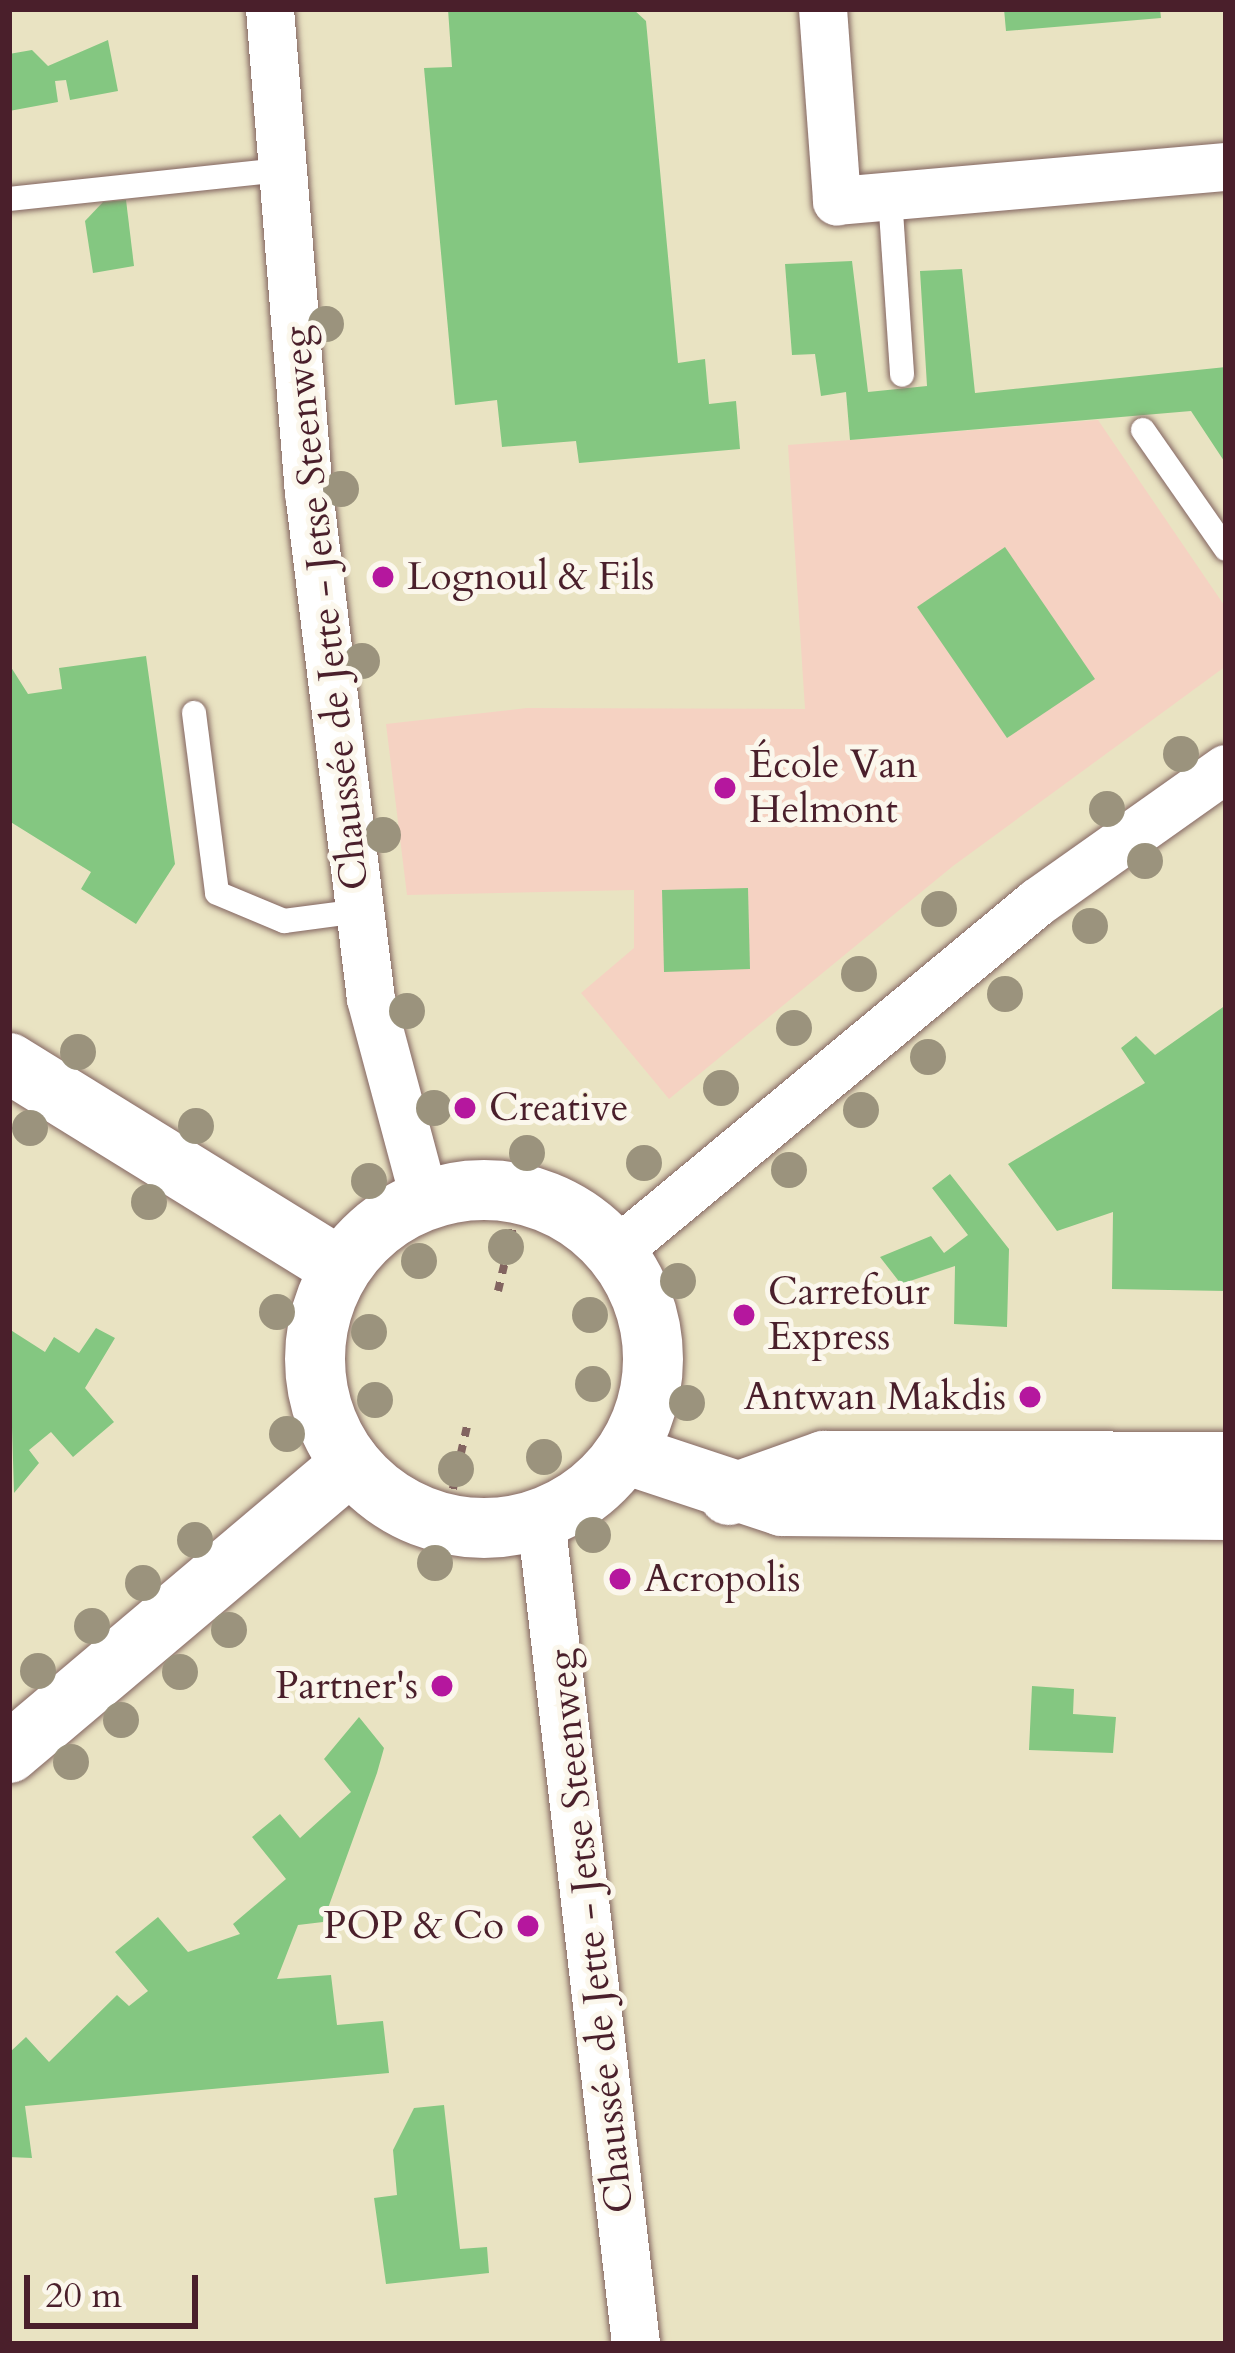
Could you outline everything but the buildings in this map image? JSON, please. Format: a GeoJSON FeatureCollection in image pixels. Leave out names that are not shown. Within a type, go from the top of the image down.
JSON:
{"type":"FeatureCollection","features":[{"type":"Feature","properties":{"kind":"street","name":"Chaussée de Jette - Jetse Steenweg"},"geometry":{"type":"LineString","coordinates":[[269,9],[280,170],[371,999],[424,1200]]}},
{"type":"Feature","properties":{"kind":"street"},"geometry":{"type":"LineString","coordinates":[[823,9],[837,201],[1226,167]]}},
{"type":"Feature","properties":{"kind":"street"},"geometry":{"type":"LineString","coordinates":[[616,1252],[1038,902],[1226,769]]}},
{"type":"Feature","properties":{"kind":"street"},"geometry":{"type":"LineString","coordinates":[[9,1063],[341,1268]]}},
{"type":"Feature","properties":{"kind":"street"},"geometry":{"type":"LineString","coordinates":[[521,1194],[556,1205],[616,1252],[654,1351],[625,1454],[589,1493],[541,1519],[445,1524],[393,1502],[351,1464],[324,1416],[315,1359],[341,1268],[374,1230],[424,1200],[521,1194]]}},
{"type":"Feature","properties":{"kind":"street"},"geometry":{"type":"LineString","coordinates":[[625,1454],[729,1495],[782,1506],[1226,1510]]}},
{"type":"Feature","properties":{"kind":"street"},"geometry":{"type":"LineString","coordinates":[[729,1495],[824,1461],[1226,1462]]}},
{"type":"Feature","properties":{"kind":"street"},"geometry":{"type":"LineString","coordinates":[[9,1753],[351,1464]]}},
{"type":"Feature","properties":{"kind":"street","name":"Chaussée de Jette - Jetse Steenweg"},"geometry":{"type":"LineString","coordinates":[[541,1519],[636,2344]]}},
{"type":"Feature","properties":{"kind":"lane"},"geometry":{"type":"LineString","coordinates":[[9,199],[280,170]]}},
{"type":"Feature","properties":{"kind":"lane"},"geometry":{"type":"LineString","coordinates":[[890,197],[902,375]]}},
{"type":"Feature","properties":{"kind":"lane"},"geometry":{"type":"LineString","coordinates":[[1144,430],[1226,549]]}},
{"type":"Feature","properties":{"kind":"lane"},"geometry":{"type":"LineString","coordinates":[[194,713],[217,893],[284,921],[360,911]]}},
{"type":"Feature","properties":{"kind":"path"},"geometry":{"type":"LineString","coordinates":[[498,1292],[521,1194]]}},
{"type":"Feature","properties":{"kind":"path"},"geometry":{"type":"LineString","coordinates":[[445,1524],[467,1426]]}},
{"type":"Feature","properties":{"kind":"shaded area","name":"École Van Helmont"},"geometry":{"type":"Polygon","coordinates":[[[1098,420],[1226,608],[1226,666],[953,866],[669,1099],[581,993],[634,948],[634,890],[407,895],[386,724],[527,708],[805,709],[788,445],[1098,420]]]}},
{"type":"Feature","properties":{"kind":"green space"},"geometry":{"type":"Polygon","coordinates":[[[448,9],[633,9],[646,21],[678,363],[705,359],[709,404],[736,401],[740,449],[579,463],[576,441],[502,447],[497,400],[455,405],[424,68],[452,67],[448,9]]]}},
{"type":"Feature","properties":{"kind":"green space"},"geometry":{"type":"Polygon","coordinates":[[[1004,9],[1160,9],[1161,18],[1006,31],[1004,9]]]}},
{"type":"Feature","properties":{"kind":"green space"},"geometry":{"type":"Polygon","coordinates":[[[108,40],[118,91],[70,100],[66,80],[55,81],[58,102],[9,111],[9,54],[32,50],[48,66],[108,40]]]}},
{"type":"Feature","properties":{"kind":"green space"},"geometry":{"type":"Polygon","coordinates":[[[126,200],[134,266],[93,273],[85,221],[103,202],[126,200]]]}},
{"type":"Feature","properties":{"kind":"green space"},"geometry":{"type":"Polygon","coordinates":[[[852,261],[868,392],[927,386],[920,271],[962,269],[975,393],[1226,367],[1226,464],[1191,411],[850,440],[846,392],[821,396],[815,354],[792,355],[785,264],[852,261]]]}},
{"type":"Feature","properties":{"kind":"green space"},"geometry":{"type":"Polygon","coordinates":[[[1005,547],[1095,679],[1007,738],[917,607],[1005,547]]]}},
{"type":"Feature","properties":{"kind":"green space"},"geometry":{"type":"Polygon","coordinates":[[[146,656],[175,864],[136,924],[81,889],[91,872],[9,821],[9,664],[28,694],[62,689],[59,668],[146,656]]]}},
{"type":"Feature","properties":{"kind":"green space"},"geometry":{"type":"Polygon","coordinates":[[[748,888],[750,969],[664,972],[662,890],[748,888]]]}},
{"type":"Feature","properties":{"kind":"green space"},"geometry":{"type":"Polygon","coordinates":[[[1226,1005],[1226,1291],[1112,1289],[1113,1212],[1057,1231],[1008,1164],[1145,1083],[1121,1048],[1136,1036],[1155,1055],[1226,1005]]]}},
{"type":"Feature","properties":{"kind":"green space"},"geometry":{"type":"Polygon","coordinates":[[[950,1174],[1009,1249],[1007,1327],[954,1324],[955,1266],[901,1284],[880,1257],[931,1236],[944,1253],[968,1235],[932,1188],[950,1174]]]}},
{"type":"Feature","properties":{"kind":"green space"},"geometry":{"type":"Polygon","coordinates":[[[96,1328],[115,1338],[85,1388],[114,1422],[73,1457],[51,1432],[29,1450],[39,1463],[14,1493],[9,1329],[45,1352],[54,1337],[79,1353],[96,1328]]]}},
{"type":"Feature","properties":{"kind":"green space"},"geometry":{"type":"Polygon","coordinates":[[[1032,1686],[1074,1689],[1073,1714],[1116,1717],[1113,1753],[1029,1750],[1032,1686]]]}},
{"type":"Feature","properties":{"kind":"green space"},"geometry":{"type":"Polygon","coordinates":[[[359,1717],[384,1748],[377,1773],[323,1922],[298,1925],[277,1979],[331,1975],[337,2025],[383,2021],[389,2073],[25,2106],[32,2158],[9,2157],[9,2053],[26,2037],[49,2062],[117,1995],[129,2006],[148,1991],[115,1952],[158,1917],[188,1952],[240,1934],[233,1924],[286,1879],[252,1837],[280,1814],[300,1838],[351,1792],[324,1759],[359,1717]]]}},
{"type":"Feature","properties":{"kind":"green space"},"geometry":{"type":"Polygon","coordinates":[[[444,2105],[460,2249],[487,2247],[489,2273],[386,2284],[374,2198],[397,2195],[393,2150],[414,2108],[444,2105]]]}},
{"type":"Feature","properties":{"kind":"place","name":"Lognoul & Fils"},"geometry":{"type":"Point","coordinates":[383,577]}},
{"type":"Feature","properties":{"kind":"place","name":"École Van Helmont"},"geometry":{"type":"Point","coordinates":[725,788]}},
{"type":"Feature","properties":{"kind":"place","name":"Creative"},"geometry":{"type":"Point","coordinates":[465,1108]}},
{"type":"Feature","properties":{"kind":"place","name":"Carrefour Express"},"geometry":{"type":"Point","coordinates":[744,1315]}},
{"type":"Feature","properties":{"kind":"place","name":"Antwan Makdis"},"geometry":{"type":"Point","coordinates":[1030,1397]}},
{"type":"Feature","properties":{"kind":"place","name":"Acropolis"},"geometry":{"type":"Point","coordinates":[620,1579]}},
{"type":"Feature","properties":{"kind":"place","name":"Partner's"},"geometry":{"type":"Point","coordinates":[442,1686]}},
{"type":"Feature","properties":{"kind":"place","name":"POP & Co"},"geometry":{"type":"Point","coordinates":[528,1926]}}]}
